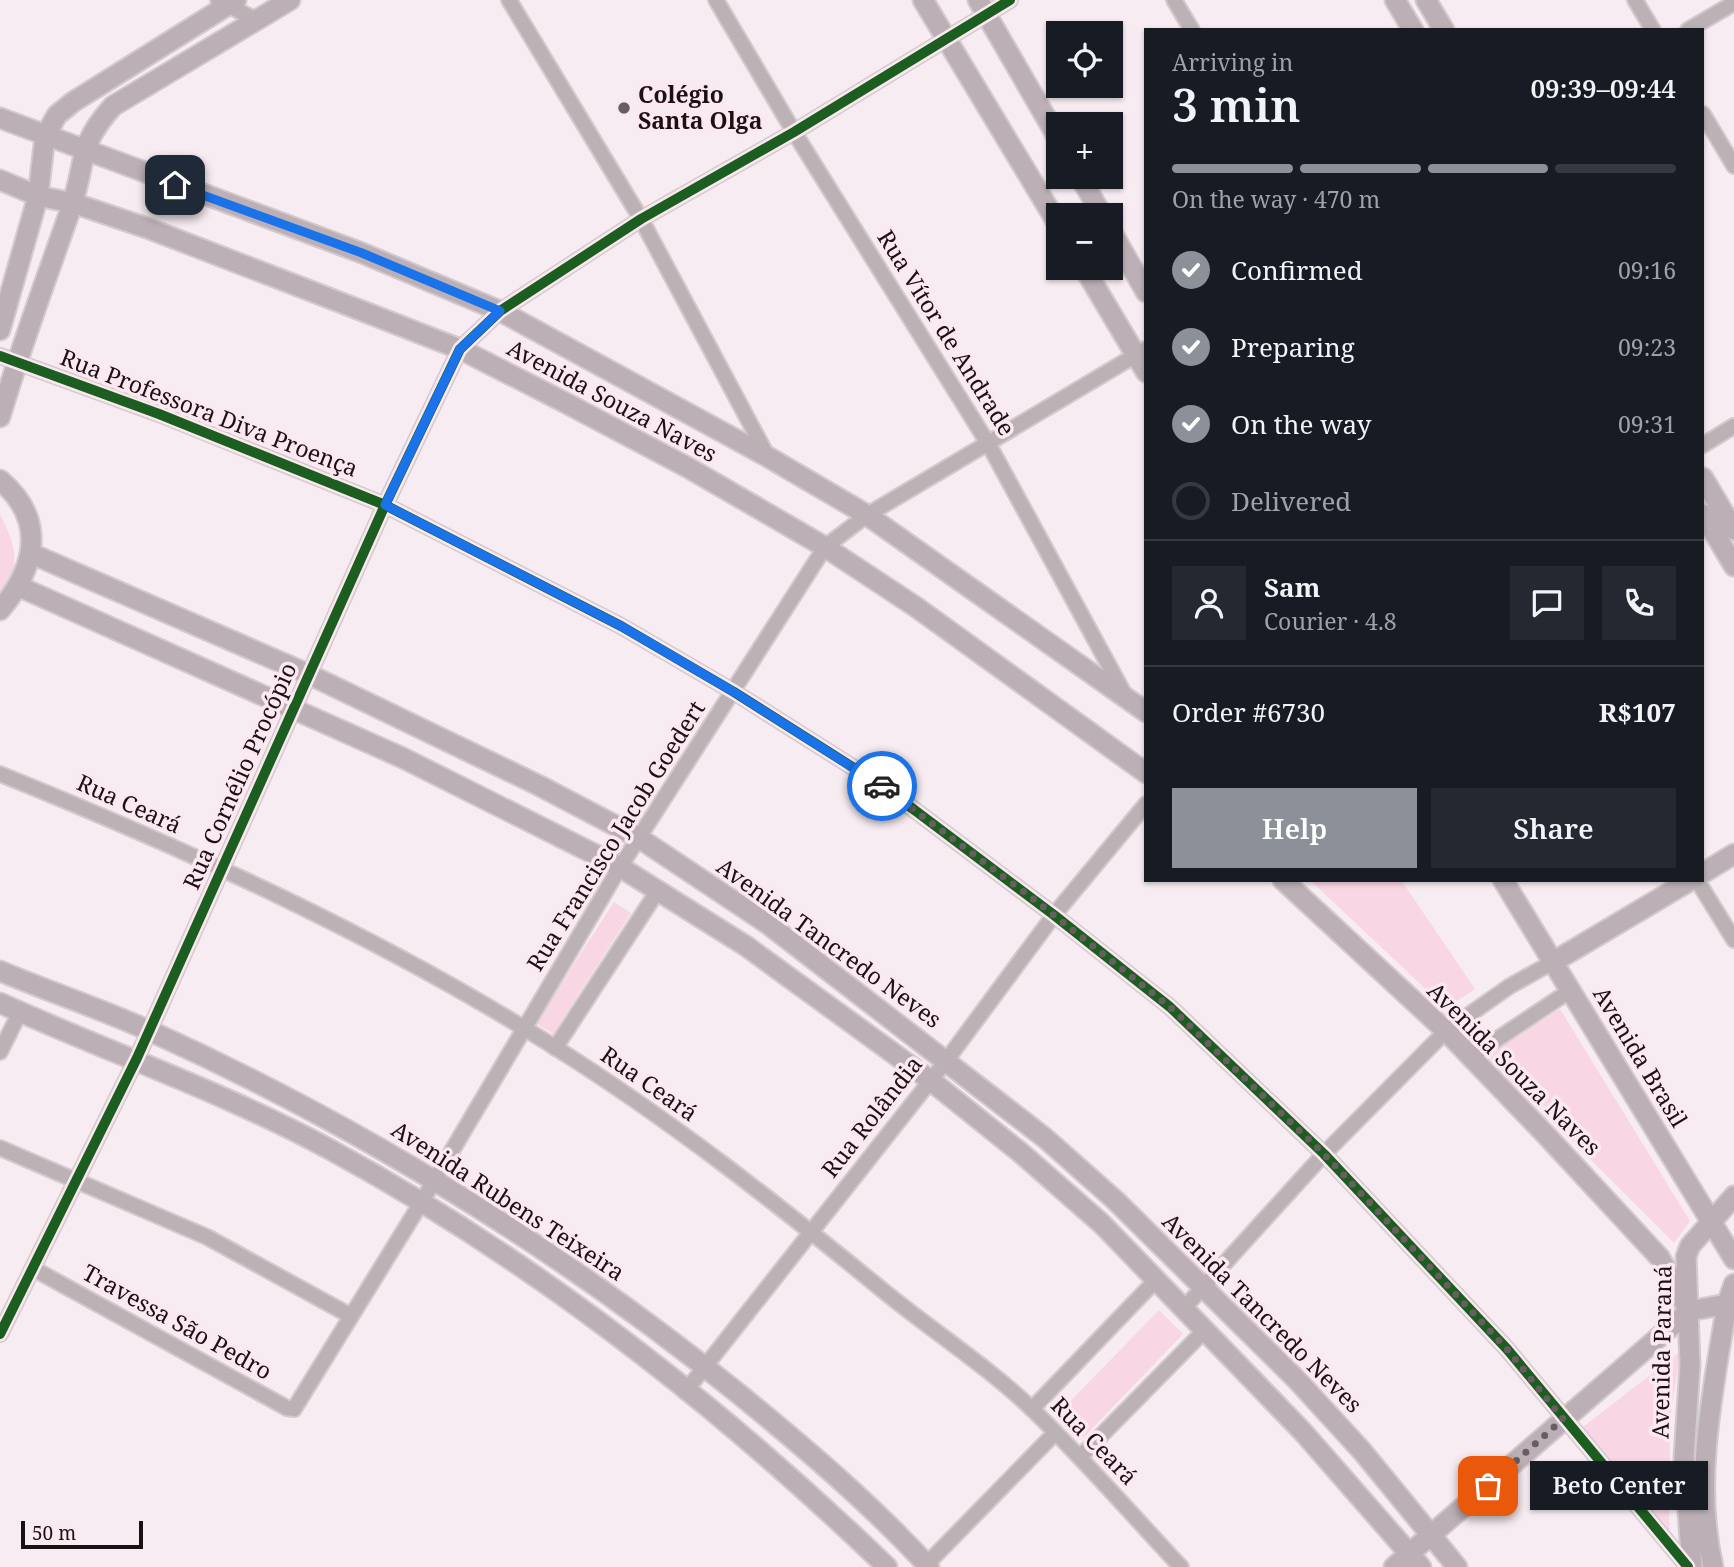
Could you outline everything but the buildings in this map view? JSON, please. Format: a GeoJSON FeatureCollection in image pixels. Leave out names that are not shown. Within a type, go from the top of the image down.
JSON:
{"type":"FeatureCollection","features":[{"type":"Feature","properties":{"kind":"street"},"geometry":{"type":"LineString","coordinates":[[0,416],[8,358],[73,204],[83,149],[95,126],[113,106],[290,0]]}},
{"type":"Feature","properties":{"kind":"street"},"geometry":{"type":"LineString","coordinates":[[509,0],[641,219],[768,457]]}},
{"type":"Feature","properties":{"kind":"street","name":"Rua Vítor de Andrade"},"geometry":{"type":"LineString","coordinates":[[716,0],[794,132],[989,444],[1126,696]]}},
{"type":"Feature","properties":{"kind":"street"},"geometry":{"type":"LineString","coordinates":[[923,0],[1046,204]]}},
{"type":"Feature","properties":{"kind":"street","name":"Rua Cornélio Procópio"},"geometry":{"type":"LineString","coordinates":[[0,1335],[79,1180],[136,1058],[295,710],[308,674],[385,505],[460,349],[500,311],[641,219],[794,132],[946,38],[982,7],[1010,0]]}},
{"type":"Feature","properties":{"kind":"street"},"geometry":{"type":"LineString","coordinates":[[1174,0],[1191,28]]}},
{"type":"Feature","properties":{"kind":"street"},"geometry":{"type":"LineString","coordinates":[[1395,0],[1412,28]]}},
{"type":"Feature","properties":{"kind":"street"},"geometry":{"type":"LineString","coordinates":[[1426,0],[1443,28]]}},
{"type":"Feature","properties":{"kind":"street"},"geometry":{"type":"LineString","coordinates":[[1635,0],[1652,28]]}},
{"type":"Feature","properties":{"kind":"street"},"geometry":{"type":"LineString","coordinates":[[0,330],[38,196],[45,136],[57,115],[228,1],[256,20]]}},
{"type":"Feature","properties":{"kind":"street"},"geometry":{"type":"LineString","coordinates":[[1691,28],[1734,3]]}},
{"type":"Feature","properties":{"kind":"street"},"geometry":{"type":"LineString","coordinates":[[982,7],[1046,118]]}},
{"type":"Feature","properties":{"kind":"street"},"geometry":{"type":"LineString","coordinates":[[1704,116],[1734,166]]}},
{"type":"Feature","properties":{"kind":"street","name":"Avenida Souza Naves"},"geometry":{"type":"LineString","coordinates":[[0,118],[362,253],[500,311],[768,457],[867,515],[1144,710]]}},
{"type":"Feature","properties":{"kind":"street","name":"Avenida Souza Naves"},"geometry":{"type":"LineString","coordinates":[[0,180],[38,196],[73,204],[160,233],[460,349],[687,467],[825,547],[916,607],[1144,772]]}},
{"type":"Feature","properties":{"kind":"street"},"geometry":{"type":"LineString","coordinates":[[1123,252],[1144,289]]}},
{"type":"Feature","properties":{"kind":"street"},"geometry":{"type":"LineString","coordinates":[[1092,280],[1143,359]]}},
{"type":"Feature","properties":{"kind":"street","name":"Rua Professora Diva Proença"},"geometry":{"type":"LineString","coordinates":[[8,358],[159,414],[385,505],[525,574],[734,692],[884,787],[1054,915],[1170,1007],[1324,1154],[1507,1349],[1563,1419],[1690,1567]]}},
{"type":"Feature","properties":{"kind":"street","name":"Rua Francisco Jacob Goedert"},"geometry":{"type":"LineString","coordinates":[[299,1404],[351,1315],[422,1203],[434,1178],[620,867],[825,547],[867,515],[1143,359]]}},
{"type":"Feature","properties":{"kind":"street"},"geometry":{"type":"LineString","coordinates":[[1704,443],[1734,426]]}},
{"type":"Feature","properties":{"kind":"street"},"geometry":{"type":"LineString","coordinates":[[0,480],[14,491],[29,526],[32,554],[20,587],[0,610]]}},
{"type":"Feature","properties":{"kind":"street"},"geometry":{"type":"LineString","coordinates":[[1704,480],[1734,530]]}},
{"type":"Feature","properties":{"kind":"street"},"geometry":{"type":"LineString","coordinates":[[1704,516],[1734,566]]}},
{"type":"Feature","properties":{"kind":"street","name":"Avenida Tancredo Neves"},"geometry":{"type":"LineString","coordinates":[[32,554],[308,674],[540,786],[639,838],[768,924],[1055,1147],[1115,1200],[1353,1441],[1457,1567]]}},
{"type":"Feature","properties":{"kind":"street"},"geometry":{"type":"LineString","coordinates":[[20,587],[403,758],[620,867],[746,946],[930,1080],[1021,1153],[1102,1224],[1303,1432],[1415,1561]]}},
{"type":"Feature","properties":{"kind":"street","name":"Rua Ceará"},"geometry":{"type":"LineString","coordinates":[[0,775],[107,817],[420,968],[555,1048],[708,1153],[900,1304],[980,1363],[1080,1457],[1181,1567]]}},
{"type":"Feature","properties":{"kind":"street","name":"Rua Rolândia"},"geometry":{"type":"LineString","coordinates":[[685,1392],[946,1061],[1054,915],[1144,806]]}},
{"type":"Feature","properties":{"kind":"street"},"geometry":{"type":"LineString","coordinates":[[1704,872],[1734,855]]}},
{"type":"Feature","properties":{"kind":"street","name":"Avenida Souza Naves"},"geometry":{"type":"LineString","coordinates":[[1285,882],[1472,1056],[1660,1258],[1689,1311]]}},
{"type":"Feature","properties":{"kind":"street","name":"Avenida Brasil"},"geometry":{"type":"LineString","coordinates":[[1504,882],[1734,1259]]}},
{"type":"Feature","properties":{"kind":"street"},"geometry":{"type":"LineString","coordinates":[[1185,1307],[1324,1154],[1446,1031],[1510,986],[1688,882]]}},
{"type":"Feature","properties":{"kind":"street"},"geometry":{"type":"LineString","coordinates":[[1698,882],[1734,940]]}},
{"type":"Feature","properties":{"kind":"street"},"geometry":{"type":"LineString","coordinates":[[555,1048],[659,889]]}},
{"type":"Feature","properties":{"kind":"street","name":"Avenida Rubens Teixeira"},"geometry":{"type":"LineString","coordinates":[[0,971],[149,1030],[354,1132],[434,1178],[580,1275],[704,1366],[819,1463],[926,1566]]}},
{"type":"Feature","properties":{"kind":"street"},"geometry":{"type":"LineString","coordinates":[[1472,1056],[1571,990]]}},
{"type":"Feature","properties":{"kind":"street"},"geometry":{"type":"LineString","coordinates":[[0,1003],[136,1058],[317,1143],[422,1203],[568,1300],[685,1392],[832,1514],[887,1567]]}},
{"type":"Feature","properties":{"kind":"street"},"geometry":{"type":"LineString","coordinates":[[0,1052],[20,1012]]}},
{"type":"Feature","properties":{"kind":"street"},"geometry":{"type":"LineString","coordinates":[[0,1148],[207,1237],[351,1315]]}},
{"type":"Feature","properties":{"kind":"street","name":"Avenida Paraná"},"geometry":{"type":"LineString","coordinates":[[1690,1567],[1685,1457],[1689,1311],[1686,1256],[1696,1238],[1713,1223],[1734,1196]]}},
{"type":"Feature","properties":{"kind":"street","name":"Travessa São Pedro"},"geometry":{"type":"LineString","coordinates":[[34,1269],[287,1408],[294,1409],[299,1404]]}},
{"type":"Feature","properties":{"kind":"street"},"geometry":{"type":"LineString","coordinates":[[1032,1409],[1157,1279]]}},
{"type":"Feature","properties":{"kind":"street","name":"Avenida Paraná"},"geometry":{"type":"LineString","coordinates":[[1713,1567],[1708,1547],[1704,1459],[1734,1284]]}},
{"type":"Feature","properties":{"kind":"street"},"geometry":{"type":"LineString","coordinates":[[1394,1567],[1415,1561],[1431,1536],[1689,1311],[1731,1305]]}},
{"type":"Feature","properties":{"kind":"street"},"geometry":{"type":"LineString","coordinates":[[1080,1457],[1206,1329]]}},
{"type":"Feature","properties":{"kind":"street"},"geometry":{"type":"LineString","coordinates":[[926,1566],[1055,1433]]}},
{"type":"Feature","properties":{"kind":"shaded area"},"geometry":{"type":"Polygon","coordinates":[[[0,515],[10,535],[14,566],[12,576],[0,595],[0,515]]]}},
{"type":"Feature","properties":{"kind":"shaded area"},"geometry":{"type":"Polygon","coordinates":[[[1312,882],[1402,882],[1475,989],[1446,1008],[1312,882]]]}},
{"type":"Feature","properties":{"kind":"shaded area"},"geometry":{"type":"Polygon","coordinates":[[[614,902],[631,913],[553,1034],[536,1023],[614,902]]]}},
{"type":"Feature","properties":{"kind":"shaded area"},"geometry":{"type":"Polygon","coordinates":[[[1560,1009],[1690,1221],[1674,1243],[1487,1056],[1560,1009]]]}},
{"type":"Feature","properties":{"kind":"shaded area"},"geometry":{"type":"Polygon","coordinates":[[[1159,1310],[1183,1334],[1081,1440],[1056,1416],[1159,1310]]]}},
{"type":"Feature","properties":{"kind":"shaded area"},"geometry":{"type":"Polygon","coordinates":[[[1680,1352],[1670,1420],[1669,1534],[1583,1427],[1680,1352]]]}},
{"type":"Feature","properties":{"kind":"cycle path"},"geometry":{"type":"LineString","coordinates":[[0,1334],[137,1058],[385,505],[460,349],[500,311],[641,219],[794,132],[1010,0]]}},
{"type":"Feature","properties":{"kind":"cycle path"},"geometry":{"type":"LineString","coordinates":[[0,356],[159,414],[385,505],[621,626],[734,692],[884,787],[1054,915],[1170,1007],[1324,1154],[1507,1349],[1688,1567]]}},
{"type":"Feature","properties":{"kind":"way so far"},"geometry":{"type":"LineString","coordinates":[[882,786],[1036,901],[1170,1007],[1324,1154],[1507,1349],[1563,1419],[1488,1486]]}},
{"type":"Feature","properties":{"kind":"place","name":"Colégio Santa Olga"},"geometry":{"type":"Point","coordinates":[624,108]}},
{"type":"Feature","properties":{"kind":"place","name":"Beto Center"},"geometry":{"type":"Point","coordinates":[1488,1486]}},
{"type":"Feature","properties":{"kind":"route"},"geometry":{"type":"LineString","coordinates":[[175,185],[362,253],[500,311],[460,349],[385,505],[513,568],[621,626],[734,692],[882,786]]}}]}
